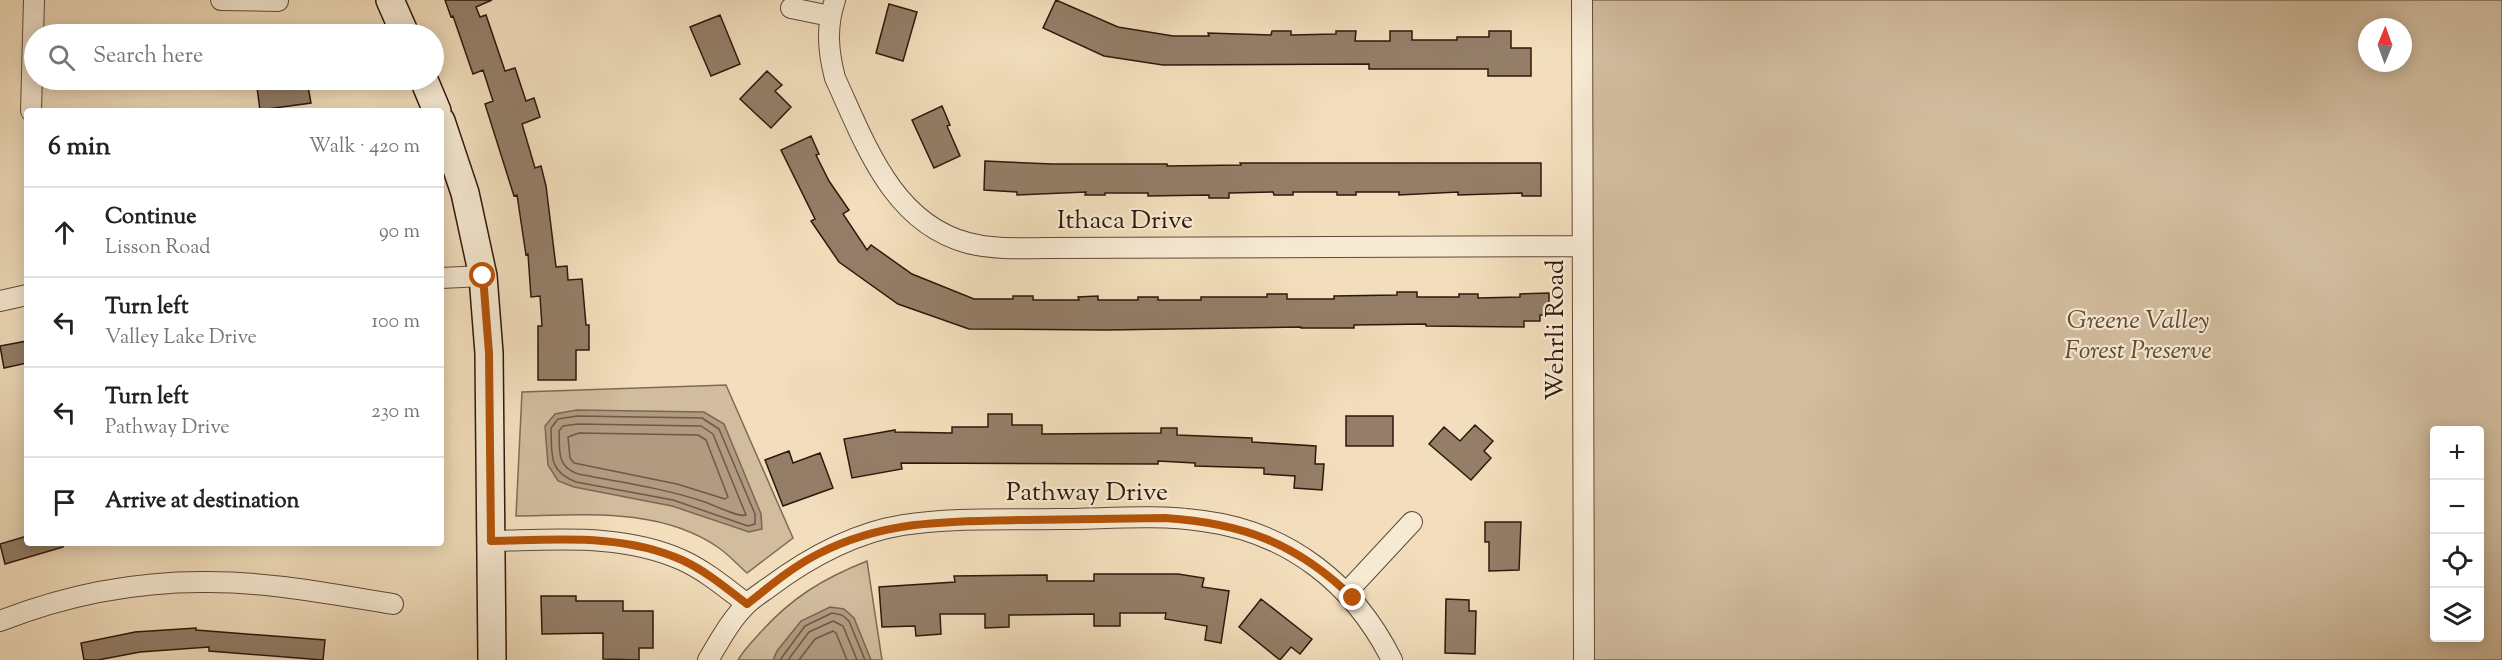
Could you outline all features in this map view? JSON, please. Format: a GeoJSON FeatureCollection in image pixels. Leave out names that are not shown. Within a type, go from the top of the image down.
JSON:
{"type":"FeatureCollection","features":[{"type":"Feature","properties":{"kind":"street"},"geometry":{"type":"LineString","coordinates":[[33,24],[34,0]]}},
{"type":"Feature","properties":{"kind":"street"},"geometry":{"type":"LineString","coordinates":[[221,0],[278,1]]}},
{"type":"Feature","properties":{"kind":"street"},"geometry":{"type":"LineString","coordinates":[[390,0],[401,24]]}},
{"type":"Feature","properties":{"kind":"street","name":"Wehrli Road"},"geometry":{"type":"LineString","coordinates":[[1582,0],[1584,660]]}},
{"type":"Feature","properties":{"kind":"street"},"geometry":{"type":"LineString","coordinates":[[791,8],[832,8]]}},
{"type":"Feature","properties":{"kind":"street","name":"Ithaca Drive"},"geometry":{"type":"LineString","coordinates":[[832,8],[829,49],[836,78],[882,175],[901,202],[924,222],[963,242],[991,248],[1582,246]]}},
{"type":"Feature","properties":{"kind":"street"},"geometry":{"type":"LineString","coordinates":[[31,108],[32,90]]}},
{"type":"Feature","properties":{"kind":"street"},"geometry":{"type":"LineString","coordinates":[[428,90],[436,108]]}},
{"type":"Feature","properties":{"kind":"street"},"geometry":{"type":"LineString","coordinates":[[444,130],[465,192],[483,276],[489,353],[492,660]]}},
{"type":"Feature","properties":{"kind":"street"},"geometry":{"type":"LineString","coordinates":[[444,278],[483,276]]}},
{"type":"Feature","properties":{"kind":"street"},"geometry":{"type":"LineString","coordinates":[[0,301],[24,295]]}},
{"type":"Feature","properties":{"kind":"street","name":"Pathway Drive"},"geometry":{"type":"LineString","coordinates":[[708,660],[747,604],[795,567],[818,554],[878,530],[943,521],[1165,518],[1221,524],[1254,533],[1308,561],[1347,592],[1363,611],[1392,660]]}},
{"type":"Feature","properties":{"kind":"street"},"geometry":{"type":"LineString","coordinates":[[1347,592],[1412,522]]}},
{"type":"Feature","properties":{"kind":"street"},"geometry":{"type":"LineString","coordinates":[[491,541],[576,540],[632,544],[683,561],[704,572],[747,604]]}},
{"type":"Feature","properties":{"kind":"street"},"geometry":{"type":"LineString","coordinates":[[0,621],[31,609],[79,597],[122,588],[171,583],[240,584],[330,593],[393,604]]}},
{"type":"Feature","properties":{"kind":"green space","name":"Greene Valley Forest Preserve"},"geometry":{"type":"Polygon","coordinates":[[[1582,0],[2502,0],[2502,660],[1585,660],[1582,0]]]}},
{"type":"Feature","properties":{"kind":"green space"},"geometry":{"type":"Polygon","coordinates":[[[726,385],[793,538],[747,573],[719,548],[696,535],[672,526],[621,516],[516,516],[522,392],[726,385]]]}},
{"type":"Feature","properties":{"kind":"green space"},"geometry":{"type":"Polygon","coordinates":[[[867,561],[882,660],[738,660],[771,621],[795,600],[821,583],[867,561]]]}},
{"type":"Feature","properties":{"kind":"water"},"geometry":{"type":"Polygon","coordinates":[[[577,410],[704,412],[724,424],[761,514],[762,529],[749,532],[672,506],[574,487],[558,481],[548,465],[545,426],[555,414],[577,410]]]}},
{"type":"Feature","properties":{"kind":"water"},"geometry":{"type":"Polygon","coordinates":[[[830,607],[844,609],[854,618],[871,660],[773,660],[777,651],[801,621],[830,607]]]}},
{"type":"Feature","properties":{"kind":"building"},"geometry":{"type":"Polygon","coordinates":[[[445,0],[492,0],[476,7],[480,17],[486,15],[505,71],[515,68],[526,101],[534,98],[540,117],[522,124],[535,168],[541,166],[546,186],[556,267],[567,266],[568,280],[582,279],[586,325],[589,325],[589,350],[576,350],[576,380],[538,380],[538,326],[542,326],[540,296],[531,297],[528,254],[526,255],[517,195],[514,196],[485,104],[493,101],[483,70],[473,74],[453,16],[451,17],[445,0]]]}},
{"type":"Feature","properties":{"kind":"building"},"geometry":{"type":"Polygon","coordinates":[[[1056,0],[1118,27],[1173,36],[1209,36],[1208,33],[1271,35],[1272,31],[1291,31],[1291,35],[1336,34],[1336,31],[1356,31],[1355,41],[1390,41],[1390,31],[1412,31],[1412,40],[1457,40],[1457,37],[1489,37],[1489,31],[1511,31],[1511,48],[1531,48],[1531,76],[1488,76],[1488,69],[1369,69],[1369,64],[1163,65],[1104,56],[1043,28],[1056,0]]]}},
{"type":"Feature","properties":{"kind":"building"},"geometry":{"type":"Polygon","coordinates":[[[889,4],[917,12],[903,61],[876,53],[889,4]]]}},
{"type":"Feature","properties":{"kind":"building"},"geometry":{"type":"Polygon","coordinates":[[[720,15],[740,64],[711,76],[690,27],[720,15]]]}},
{"type":"Feature","properties":{"kind":"building"},"geometry":{"type":"Polygon","coordinates":[[[767,71],[782,85],[775,91],[791,107],[771,128],[740,99],[767,71]]]}},
{"type":"Feature","properties":{"kind":"building"},"geometry":{"type":"Polygon","coordinates":[[[257,90],[309,90],[311,103],[260,108],[257,90]]]}},
{"type":"Feature","properties":{"kind":"building"},"geometry":{"type":"Polygon","coordinates":[[[942,106],[950,125],[947,126],[960,156],[934,168],[912,120],[942,106]]]}},
{"type":"Feature","properties":{"kind":"building"},"geometry":{"type":"Polygon","coordinates":[[[811,136],[819,154],[816,155],[829,181],[849,210],[843,214],[867,250],[871,245],[912,274],[974,299],[1013,299],[1013,296],[1033,296],[1033,300],[1079,300],[1078,297],[1098,296],[1098,300],[1138,300],[1138,297],[1158,297],[1158,300],[1201,300],[1201,297],[1267,297],[1267,294],[1287,294],[1287,299],[1334,299],[1334,296],[1397,295],[1397,292],[1417,292],[1417,297],[1459,297],[1459,294],[1478,294],[1478,298],[1520,297],[1520,294],[1549,293],[1549,315],[1540,315],[1540,321],[1524,321],[1524,327],[1426,326],[1426,324],[1354,325],[1354,328],[969,329],[898,304],[839,262],[811,221],[815,219],[781,150],[811,136]]]}},
{"type":"Feature","properties":{"kind":"building"},"geometry":{"type":"Polygon","coordinates":[[[985,161],[1052,164],[1167,164],[1167,166],[1241,165],[1240,163],[1541,163],[1541,196],[1522,196],[1522,193],[1458,195],[1458,192],[1399,195],[1399,192],[1356,192],[1356,195],[1337,195],[1337,192],[1293,192],[1293,195],[1274,195],[1273,192],[1229,193],[1229,198],[1209,198],[1209,195],[1148,196],[1148,193],[1085,195],[1086,192],[1017,195],[1017,192],[984,190],[985,161]]]}},
{"type":"Feature","properties":{"kind":"building"},"geometry":{"type":"Polygon","coordinates":[[[24,342],[24,364],[4,368],[0,346],[24,342]]]}},
{"type":"Feature","properties":{"kind":"building"},"geometry":{"type":"Polygon","coordinates":[[[988,414],[1012,414],[1012,425],[1042,425],[1042,434],[1161,433],[1161,428],[1177,428],[1177,435],[1252,438],[1252,442],[1316,446],[1315,464],[1324,464],[1322,490],[1294,488],[1295,476],[1264,474],[1264,468],[1195,466],[1195,463],[1158,461],[1158,464],[901,463],[902,469],[852,478],[844,439],[895,430],[895,432],[952,433],[952,427],[988,427],[988,414]]]}},
{"type":"Feature","properties":{"kind":"building"},"geometry":{"type":"Polygon","coordinates":[[[1346,416],[1393,416],[1393,446],[1346,446],[1346,416]]]}},
{"type":"Feature","properties":{"kind":"building"},"geometry":{"type":"Polygon","coordinates":[[[1475,425],[1493,441],[1484,451],[1491,458],[1471,480],[1429,444],[1444,427],[1460,441],[1475,425]]]}},
{"type":"Feature","properties":{"kind":"building"},"geometry":{"type":"Polygon","coordinates":[[[789,451],[793,463],[820,453],[833,488],[783,506],[765,460],[789,451]]]}},
{"type":"Feature","properties":{"kind":"building"},"geometry":{"type":"Polygon","coordinates":[[[1485,522],[1521,522],[1519,570],[1489,571],[1489,542],[1485,542],[1485,522]]]}},
{"type":"Feature","properties":{"kind":"building"},"geometry":{"type":"Polygon","coordinates":[[[24,537],[24,546],[63,547],[5,564],[0,544],[24,537]]]}},
{"type":"Feature","properties":{"kind":"building"},"geometry":{"type":"Polygon","coordinates":[[[1094,574],[1178,574],[1204,578],[1202,587],[1229,591],[1221,643],[1205,640],[1207,626],[1165,619],[1166,613],[1120,613],[1120,626],[1094,626],[1094,614],[1009,615],[1009,627],[985,628],[985,614],[940,614],[941,634],[916,636],[915,626],[882,627],[879,587],[955,582],[954,576],[1047,575],[1047,581],[1094,581],[1094,574]]]}},
{"type":"Feature","properties":{"kind":"building"},"geometry":{"type":"Polygon","coordinates":[[[541,596],[576,596],[576,601],[623,601],[623,611],[653,611],[653,648],[639,648],[639,660],[603,659],[603,633],[542,634],[541,596]]]}},
{"type":"Feature","properties":{"kind":"building"},"geometry":{"type":"Polygon","coordinates":[[[1261,599],[1312,639],[1300,654],[1291,647],[1280,660],[1239,627],[1261,599]]]}},
{"type":"Feature","properties":{"kind":"building"},"geometry":{"type":"Polygon","coordinates":[[[1446,599],[1469,600],[1469,611],[1476,611],[1475,654],[1445,653],[1446,599]]]}},
{"type":"Feature","properties":{"kind":"building"},"geometry":{"type":"Polygon","coordinates":[[[196,628],[196,630],[325,640],[323,660],[209,651],[209,647],[140,652],[98,660],[84,660],[81,643],[135,632],[196,628]]]}},
{"type":"Feature","properties":{"kind":"route"},"geometry":{"type":"LineString","coordinates":[[483,276],[489,353],[491,541],[576,540],[632,544],[660,551],[683,561],[704,572],[747,604],[795,567],[818,554],[878,530],[903,525],[943,521],[1165,518],[1201,520],[1254,533],[1284,547],[1335,580],[1353,598]]}}]}
